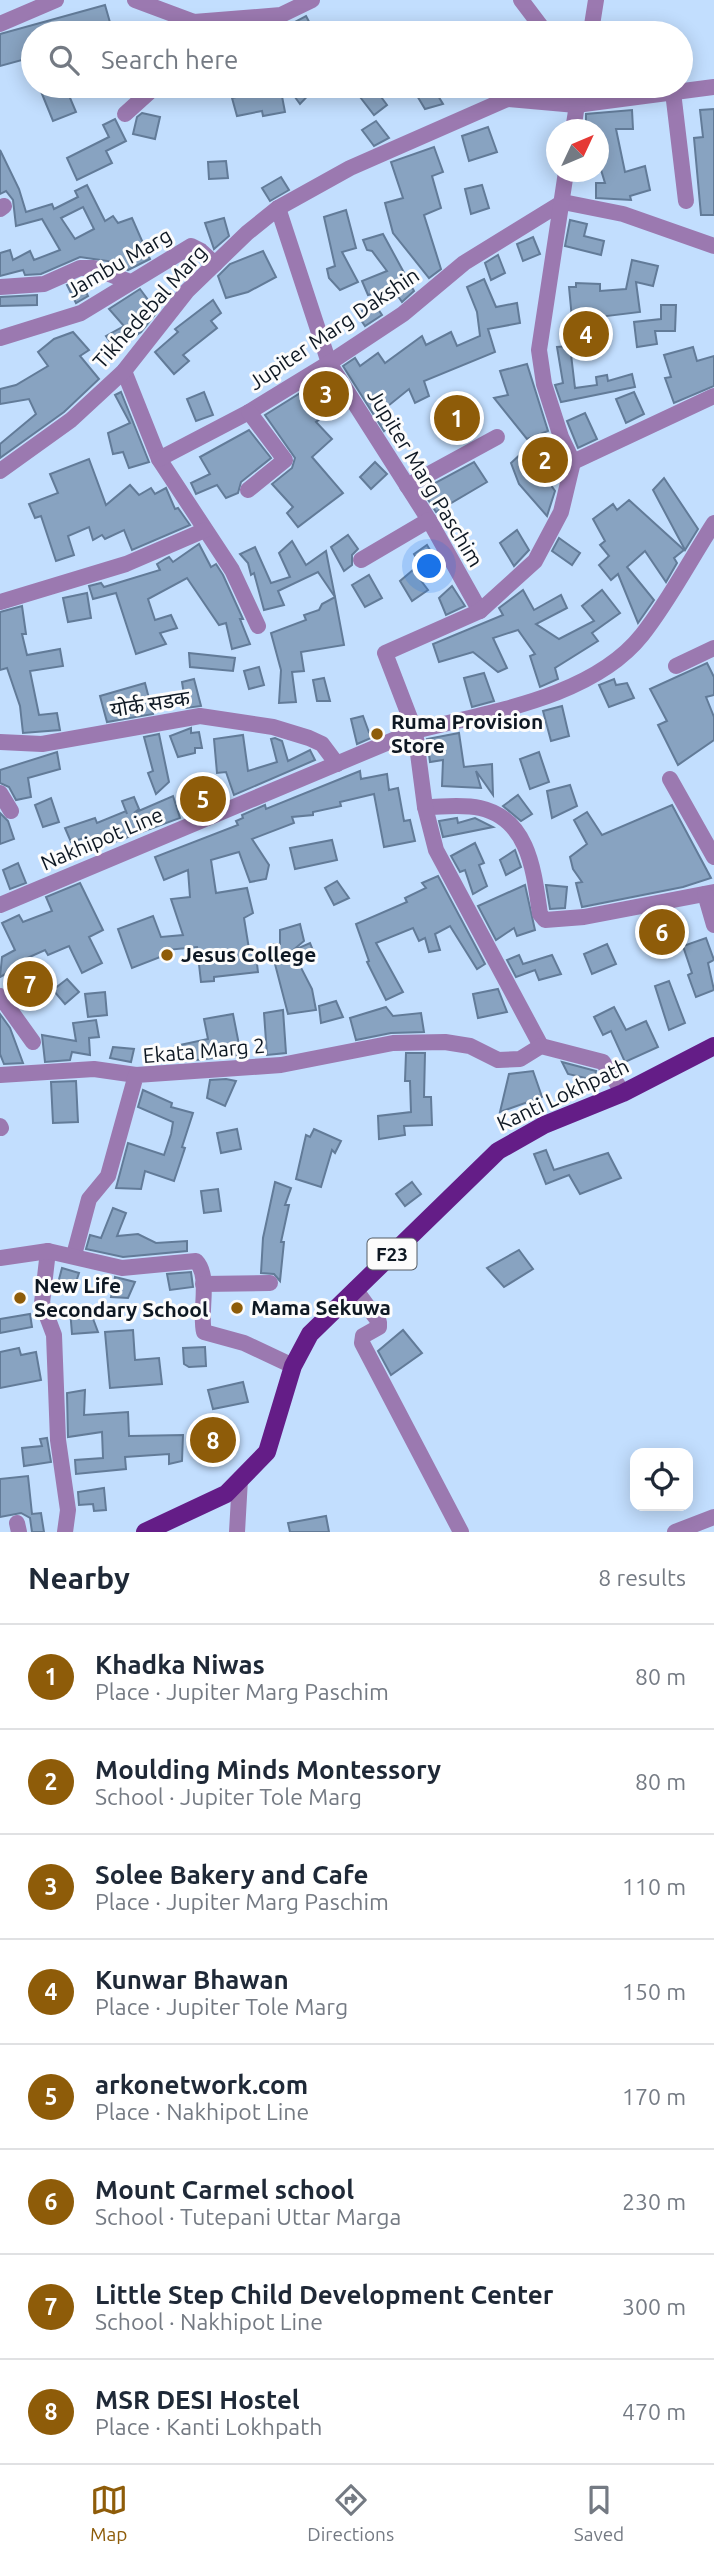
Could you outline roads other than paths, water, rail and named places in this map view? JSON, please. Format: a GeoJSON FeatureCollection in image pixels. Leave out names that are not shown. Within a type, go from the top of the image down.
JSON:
{"type":"FeatureCollection","features":[{"type":"Feature","properties":{"kind":"main road","name":"Kanti Lokhpath"},"geometry":{"type":"LineString","coordinates":[[145,1532],[226,1494],[267,1452],[293,1366],[310,1334],[498,1151],[544,1125],[623,1093],[714,1046]]}},
{"type":"Feature","properties":{"kind":"street"},"geometry":{"type":"LineString","coordinates":[[0,24],[56,0]]}},
{"type":"Feature","properties":{"kind":"street"},"geometry":{"type":"LineString","coordinates":[[135,0],[177,21]]}},
{"type":"Feature","properties":{"kind":"street"},"geometry":{"type":"LineString","coordinates":[[239,21],[281,15],[312,0]]}},
{"type":"Feature","properties":{"kind":"street"},"geometry":{"type":"LineString","coordinates":[[521,0],[536,21]]}},
{"type":"Feature","properties":{"kind":"street"},"geometry":{"type":"LineString","coordinates":[[591,21],[597,0]]}},
{"type":"Feature","properties":{"kind":"street"},"geometry":{"type":"LineString","coordinates":[[693,90],[714,88]]}},
{"type":"Feature","properties":{"kind":"street"},"geometry":{"type":"LineString","coordinates":[[125,114],[143,98]]}},
{"type":"Feature","properties":{"kind":"street"},"geometry":{"type":"LineString","coordinates":[[574,119],[577,98]]}},
{"type":"Feature","properties":{"kind":"street"},"geometry":{"type":"LineString","coordinates":[[507,99],[576,104],[624,98]]}},
{"type":"Feature","properties":{"kind":"street"},"geometry":{"type":"LineString","coordinates":[[674,98],[686,201]]}},
{"type":"Feature","properties":{"kind":"street","name":"Tikhedebal Marg"},"geometry":{"type":"LineString","coordinates":[[0,471],[71,420],[124,370],[187,291],[278,208],[349,168],[507,99]]}},
{"type":"Feature","properties":{"kind":"street"},"geometry":{"type":"LineString","coordinates":[[565,182],[539,350],[544,384],[561,437],[573,462],[561,512],[535,561],[480,611],[387,651],[384,655],[415,731],[425,807],[436,850],[541,1046],[603,1062],[623,1093]]}},
{"type":"Feature","properties":{"kind":"street"},"geometry":{"type":"LineString","coordinates":[[563,202],[622,214],[714,246]]}},
{"type":"Feature","properties":{"kind":"street","name":"Jupiter Marg Dakshin"},"geometry":{"type":"LineString","coordinates":[[159,459],[249,412],[329,363],[402,314],[464,263],[563,202]]}},
{"type":"Feature","properties":{"kind":"street","name":"Jupiter Marg Paschim"},"geometry":{"type":"LineString","coordinates":[[278,208],[329,363],[429,520],[480,611]]}},
{"type":"Feature","properties":{"kind":"street","name":"Jambu Marg"},"geometry":{"type":"LineString","coordinates":[[0,338],[81,313],[191,246],[215,264]]}},
{"type":"Feature","properties":{"kind":"street"},"geometry":{"type":"LineString","coordinates":[[0,287],[44,284],[80,268],[94,268],[130,282]]}},
{"type":"Feature","properties":{"kind":"street"},"geometry":{"type":"LineString","coordinates":[[124,370],[159,459],[232,570],[258,626]]}},
{"type":"Feature","properties":{"kind":"street"},"geometry":{"type":"LineString","coordinates":[[573,462],[714,396]]}},
{"type":"Feature","properties":{"kind":"street"},"geometry":{"type":"LineString","coordinates":[[248,491],[285,460],[249,412]]}},
{"type":"Feature","properties":{"kind":"street"},"geometry":{"type":"LineString","coordinates":[[407,486],[497,437]]}},
{"type":"Feature","properties":{"kind":"street"},"geometry":{"type":"LineString","coordinates":[[361,560],[429,520]]}},
{"type":"Feature","properties":{"kind":"street","name":"Nakhipot Line"},"geometry":{"type":"LineString","coordinates":[[0,905],[415,731],[563,692],[610,663],[641,636],[714,523]]}},
{"type":"Feature","properties":{"kind":"street"},"geometry":{"type":"LineString","coordinates":[[0,602],[126,564],[205,530]]}},
{"type":"Feature","properties":{"kind":"street"},"geometry":{"type":"LineString","coordinates":[[676,666],[714,648]]}},
{"type":"Feature","properties":{"kind":"street","name":"योर्क सडक"},"geometry":{"type":"LineString","coordinates":[[0,742],[42,744],[200,716],[273,727],[309,738],[321,744],[337,764]]}},
{"type":"Feature","properties":{"kind":"street"},"geometry":{"type":"LineString","coordinates":[[670,779],[714,858]]}},
{"type":"Feature","properties":{"kind":"street"},"geometry":{"type":"LineString","coordinates":[[0,793],[11,811]]}},
{"type":"Feature","properties":{"kind":"street"},"geometry":{"type":"LineString","coordinates":[[425,807],[480,807],[508,824],[532,859],[540,914],[545,920],[584,917],[709,893],[714,925]]}},
{"type":"Feature","properties":{"kind":"street"},"geometry":{"type":"LineString","coordinates":[[0,996],[33,1042]]}},
{"type":"Feature","properties":{"kind":"street","name":"Ekata Marg 2"},"geometry":{"type":"LineString","coordinates":[[74,1255],[89,1199],[108,1177],[136,1075],[281,1066],[393,1043],[445,1042],[470,1046],[498,1060],[520,1059],[541,1046]]}},
{"type":"Feature","properties":{"kind":"street"},"geometry":{"type":"LineString","coordinates":[[0,1075],[94,1069],[136,1075]]}},
{"type":"Feature","properties":{"kind":"street"},"geometry":{"type":"LineString","coordinates":[[48,1251],[42,1303],[54,1335],[58,1440],[68,1510],[65,1532]]}},
{"type":"Feature","properties":{"kind":"street"},"geometry":{"type":"LineString","coordinates":[[0,1258],[48,1251],[122,1268],[196,1261],[200,1265],[203,1283],[203,1327],[206,1334],[244,1343],[293,1366]]}},
{"type":"Feature","properties":{"kind":"street"},"geometry":{"type":"LineString","coordinates":[[203,1283],[270,1283]]}},
{"type":"Feature","properties":{"kind":"street"},"geometry":{"type":"LineString","coordinates":[[355,1289],[379,1322],[379,1327],[363,1336],[362,1343],[461,1532]]}},
{"type":"Feature","properties":{"kind":"street"},"geometry":{"type":"LineString","coordinates":[[237,1532],[240,1479]]}},
{"type":"Feature","properties":{"kind":"street"},"geometry":{"type":"LineString","coordinates":[[675,1532],[714,1517]]}},
{"type":"Feature","properties":{"kind":"place","name":"Kunwar Bhawan"},"geometry":{"type":"Point","coordinates":[586,334]}},
{"type":"Feature","properties":{"kind":"place","name":"Solee Bakery and Cafe"},"geometry":{"type":"Point","coordinates":[326,394]}},
{"type":"Feature","properties":{"kind":"place","name":"Khadka Niwas"},"geometry":{"type":"Point","coordinates":[457,418]}},
{"type":"Feature","properties":{"kind":"place","name":"Moulding Minds Montessory"},"geometry":{"type":"Point","coordinates":[545,460]}},
{"type":"Feature","properties":{"kind":"place","name":"Ruma Provision Store"},"geometry":{"type":"Point","coordinates":[377,734]}},
{"type":"Feature","properties":{"kind":"place","name":"arkonetwork.com"},"geometry":{"type":"Point","coordinates":[203,799]}},
{"type":"Feature","properties":{"kind":"place","name":"Mount Carmel school"},"geometry":{"type":"Point","coordinates":[662,932]}},
{"type":"Feature","properties":{"kind":"place","name":"Jesus College"},"geometry":{"type":"Point","coordinates":[167,955]}},
{"type":"Feature","properties":{"kind":"place","name":"Little Step Child Development Center"},"geometry":{"type":"Point","coordinates":[30,984]}},
{"type":"Feature","properties":{"kind":"place","name":"New Life Secondary School"},"geometry":{"type":"Point","coordinates":[20,1298]}},
{"type":"Feature","properties":{"kind":"place","name":"Mama Sekuwa"},"geometry":{"type":"Point","coordinates":[237,1308]}},
{"type":"Feature","properties":{"kind":"place","name":"MSR DESI Hostel"},"geometry":{"type":"Point","coordinates":[213,1440]}}]}
